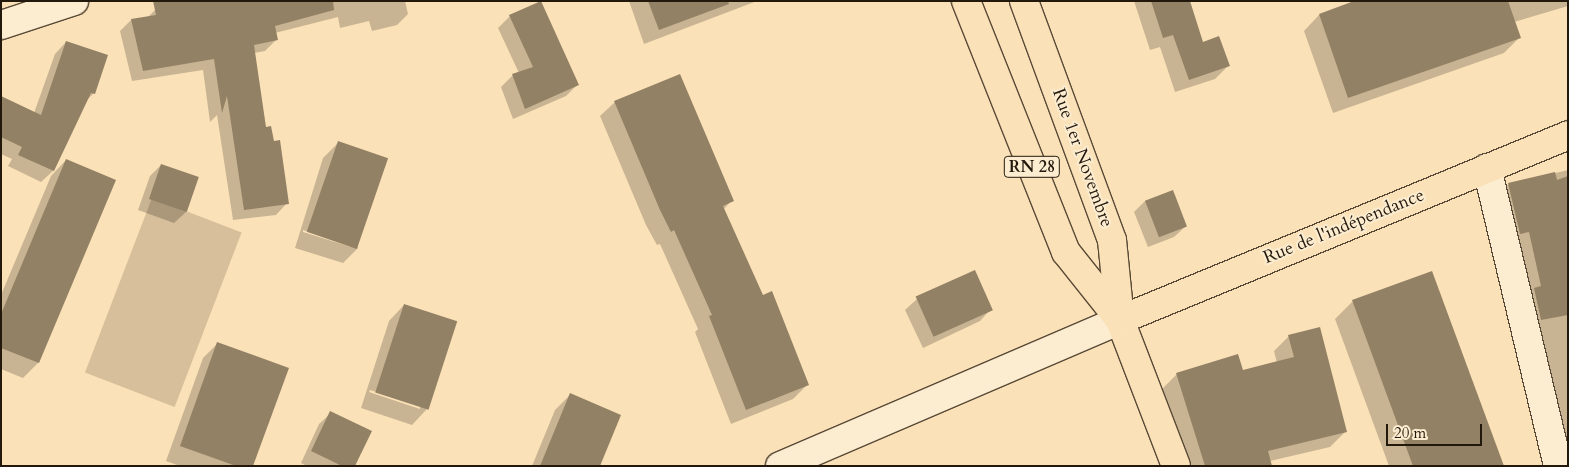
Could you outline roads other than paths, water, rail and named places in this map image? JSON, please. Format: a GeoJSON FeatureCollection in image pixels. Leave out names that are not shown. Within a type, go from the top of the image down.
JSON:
{"type":"FeatureCollection","features":[{"type":"Feature","properties":{"kind":"main road","name":"RN 28"},"geometry":{"type":"LineString","coordinates":[[966,1],[1066,252],[1120,320],[1176,466]]}},
{"type":"Feature","properties":{"kind":"main road","name":"Rue 1er Novembre"},"geometry":{"type":"LineString","coordinates":[[1024,1],[1112,240],[1120,320]]}},
{"type":"Feature","properties":{"kind":"main road","name":"Rue de l'indépendance"},"geometry":{"type":"LineString","coordinates":[[1120,320],[1568,135]]}},
{"type":"Feature","properties":{"kind":"street"},"geometry":{"type":"LineString","coordinates":[[1,25],[74,1]]}},
{"type":"Feature","properties":{"kind":"street"},"geometry":{"type":"LineString","coordinates":[[1487,168],[1558,466]]}},
{"type":"Feature","properties":{"kind":"street"},"geometry":{"type":"LineString","coordinates":[[780,466],[1120,320]]}}]}
